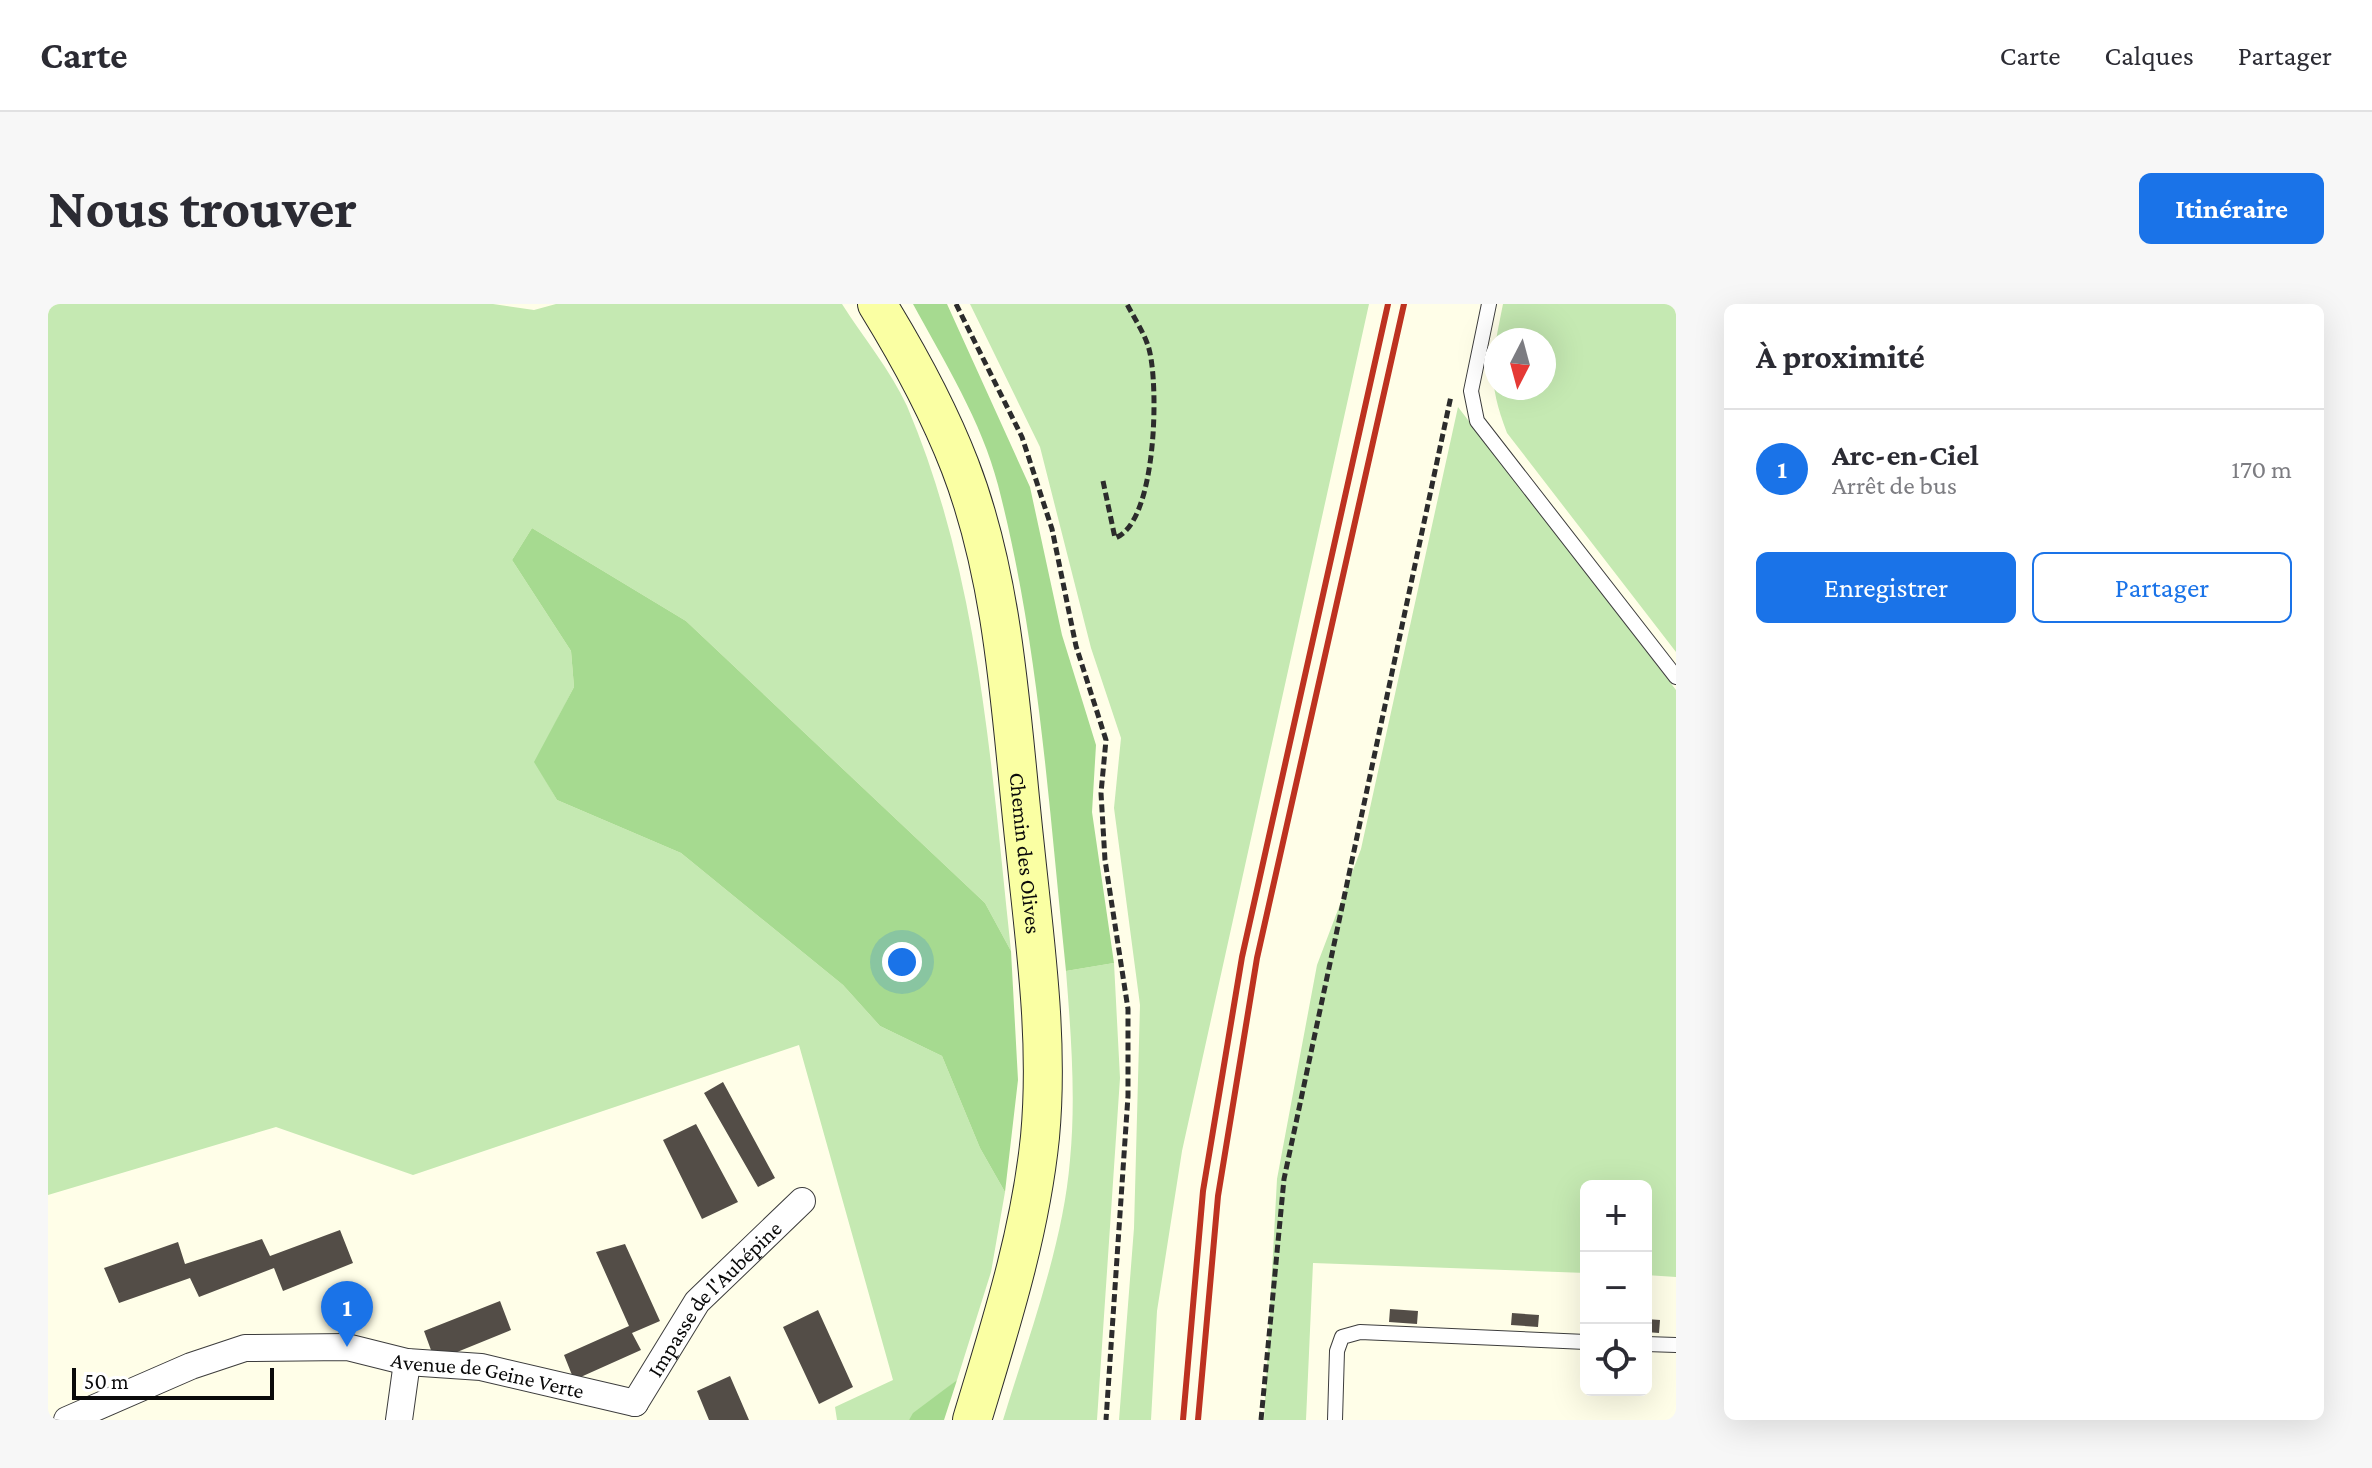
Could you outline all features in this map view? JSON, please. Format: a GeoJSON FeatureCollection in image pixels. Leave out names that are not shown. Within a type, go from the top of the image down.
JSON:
{"type":"FeatureCollection","features":[{"type":"Feature","properties":{"kind":"main road","name":"Chemin des Olives"},"geometry":{"type":"LineString","coordinates":[[877,304],[937,411],[961,468],[981,541],[1006,680],[1039,975],[1043,1082],[1031,1204],[1005,1312],[972,1420]]}},
{"type":"Feature","properties":{"kind":"street","name":"Impasse de l'Aubépine"},"geometry":{"type":"LineString","coordinates":[[643,1412],[697,1302],[802,1201]]}},
{"type":"Feature","properties":{"kind":"street","name":"Avenue de Geine Verte"},"geometry":{"type":"LineString","coordinates":[[67,1420],[191,1366],[245,1348],[347,1347],[407,1362],[481,1367],[643,1412]]}},
{"type":"Feature","properties":{"kind":"street"},"geometry":{"type":"LineString","coordinates":[[399,1420],[407,1362]]}},
{"type":"Feature","properties":{"kind":"lane"},"geometry":{"type":"LineString","coordinates":[[1489,304],[1471,391],[1477,421],[1676,677]]}},
{"type":"Feature","properties":{"kind":"lane"},"geometry":{"type":"LineString","coordinates":[[1335,1420],[1337,1351],[1342,1337],[1360,1332],[1580,1342]]}},
{"type":"Feature","properties":{"kind":"lane"},"geometry":{"type":"LineString","coordinates":[[1652,1344],[1676,1345]]}},
{"type":"Feature","properties":{"kind":"path"},"geometry":{"type":"LineString","coordinates":[[956,304],[1022,437],[1052,529],[1076,646],[1106,740],[1102,807],[1105,860],[1128,1009],[1128,1096],[1106,1420]]}},
{"type":"Feature","properties":{"kind":"path"},"geometry":{"type":"LineString","coordinates":[[1103,481],[1115,538],[1128,531],[1138,512],[1149,469],[1155,378],[1149,346],[1127,304]]}},
{"type":"Feature","properties":{"kind":"path"},"geometry":{"type":"LineString","coordinates":[[1261,1420],[1284,1179],[1454,382]]}},
{"type":"Feature","properties":{"kind":"green space"},"geometry":{"type":"Polygon","coordinates":[[[48,304],[493,304],[534,310],[556,304],[842,304],[885,367],[907,406],[932,471],[951,538],[979,674],[1011,951],[985,903],[686,621],[532,528],[512,560],[571,651],[574,687],[535,762],[557,800],[681,853],[843,985],[880,1026],[942,1056],[980,1148],[1005,1192],[991,1272],[957,1380],[909,1420],[837,1420],[835,1407],[893,1380],[799,1045],[413,1175],[276,1127],[48,1195],[48,304]]]}},
{"type":"Feature","properties":{"kind":"green space"},"geometry":{"type":"Polygon","coordinates":[[[913,304],[947,304],[1030,487],[1062,635],[1096,745],[1092,812],[1114,963],[1066,971],[1041,727],[1024,605],[1012,545],[998,485],[982,438],[913,304]]]}},
{"type":"Feature","properties":{"kind":"green space"},"geometry":{"type":"Polygon","coordinates":[[[970,304],[1369,304],[1182,1151],[1157,1311],[1151,1420],[1119,1420],[1134,1228],[1140,1005],[1114,808],[1121,738],[1091,648],[1040,447],[970,304]]]}},
{"type":"Feature","properties":{"kind":"green space"},"geometry":{"type":"Polygon","coordinates":[[[1503,304],[1676,304],[1676,652],[1507,433],[1496,400],[1556,400],[1556,328],[1498,328],[1503,304]]]}},
{"type":"Feature","properties":{"kind":"green space"},"geometry":{"type":"Polygon","coordinates":[[[1458,407],[1676,690],[1676,1277],[1652,1275],[1652,1180],[1580,1180],[1580,1273],[1313,1263],[1306,1420],[1264,1420],[1277,1179],[1317,965],[1361,849],[1458,407]]]}},
{"type":"Feature","properties":{"kind":"green space"},"geometry":{"type":"Polygon","coordinates":[[[532,528],[686,621],[985,903],[1011,951],[1018,1080],[1005,1192],[980,1148],[942,1056],[880,1026],[843,985],[681,853],[557,800],[534,762],[574,687],[571,651],[512,560],[532,528]]]}},
{"type":"Feature","properties":{"kind":"green space"},"geometry":{"type":"Polygon","coordinates":[[[1114,963],[1120,1078],[1097,1420],[1003,1420],[1043,1292],[1066,1192],[1073,1090],[1066,971],[1114,963]]]}},
{"type":"Feature","properties":{"kind":"green space"},"geometry":{"type":"Polygon","coordinates":[[[957,1380],[944,1420],[909,1420],[913,1413],[957,1380]]]}},
{"type":"Feature","properties":{"kind":"building"},"geometry":{"type":"Polygon","coordinates":[[[723,1082],[775,1178],[758,1187],[704,1093],[723,1082]]]}},
{"type":"Feature","properties":{"kind":"building"},"geometry":{"type":"Polygon","coordinates":[[[696,1124],[738,1202],[702,1219],[663,1140],[696,1124]]]}},
{"type":"Feature","properties":{"kind":"building"},"geometry":{"type":"Polygon","coordinates":[[[340,1230],[353,1263],[283,1291],[274,1268],[199,1297],[190,1278],[119,1303],[104,1268],[178,1242],[185,1264],[262,1239],[270,1256],[340,1230]]]}},
{"type":"Feature","properties":{"kind":"building"},"geometry":{"type":"Polygon","coordinates":[[[625,1244],[660,1321],[632,1333],[641,1350],[574,1380],[564,1355],[629,1326],[596,1252],[625,1244]]]}},
{"type":"Feature","properties":{"kind":"building"},"geometry":{"type":"Polygon","coordinates":[[[500,1301],[511,1330],[435,1361],[424,1331],[500,1301]]]}},
{"type":"Feature","properties":{"kind":"building"},"geometry":{"type":"Polygon","coordinates":[[[1390,1309],[1418,1311],[1417,1324],[1389,1322],[1390,1309]]]}},
{"type":"Feature","properties":{"kind":"building"},"geometry":{"type":"Polygon","coordinates":[[[818,1310],[853,1387],[819,1404],[783,1327],[818,1310]]]}},
{"type":"Feature","properties":{"kind":"building"},"geometry":{"type":"Polygon","coordinates":[[[1512,1313],[1539,1315],[1538,1327],[1511,1325],[1512,1313]]]}},
{"type":"Feature","properties":{"kind":"building"},"geometry":{"type":"Polygon","coordinates":[[[1652,1319],[1660,1320],[1659,1333],[1652,1332],[1652,1319]]]}},
{"type":"Feature","properties":{"kind":"building"},"geometry":{"type":"Polygon","coordinates":[[[730,1376],[749,1420],[709,1420],[697,1391],[730,1376]]]}},
{"type":"Feature","properties":{"kind":"railway"},"geometry":{"type":"LineString","coordinates":[[1183,1420],[1203,1191],[1242,957],[1388,304]]}},
{"type":"Feature","properties":{"kind":"railway"},"geometry":{"type":"LineString","coordinates":[[1198,1420],[1218,1196],[1257,958],[1404,304]]}},
{"type":"Feature","properties":{"kind":"place","name":"Arc-en-Ciel"},"geometry":{"type":"Point","coordinates":[347,1347]}}]}
